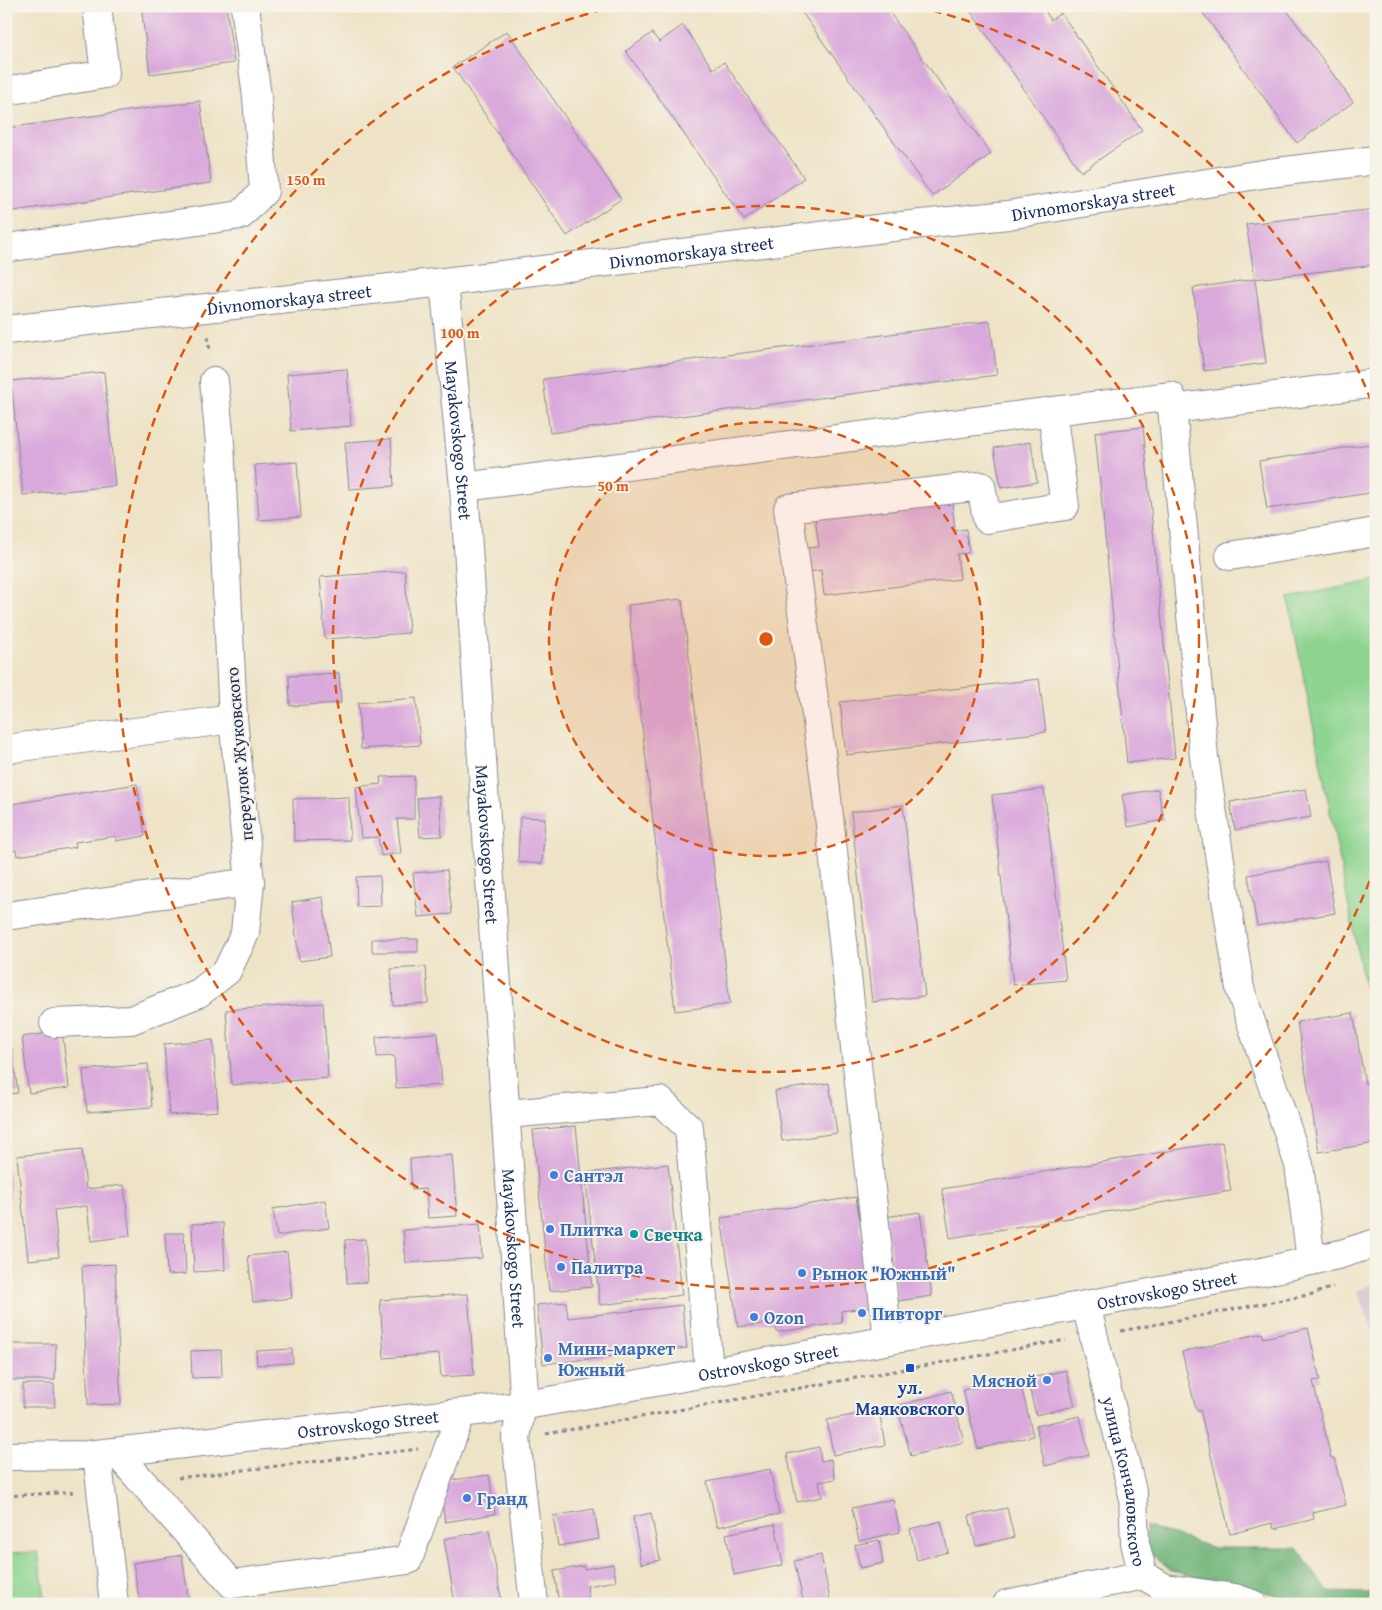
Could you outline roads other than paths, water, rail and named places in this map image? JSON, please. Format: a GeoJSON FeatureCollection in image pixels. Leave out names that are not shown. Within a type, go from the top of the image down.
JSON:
{"type":"FeatureCollection","features":[{"type":"Feature","properties":{"kind":"street"},"geometry":{"type":"LineString","coordinates":[[6,92],[105,74],[97,6]]}},
{"type":"Feature","properties":{"kind":"street"},"geometry":{"type":"LineString","coordinates":[[6,248],[241,215],[264,191],[257,97],[245,6]]}},
{"type":"Feature","properties":{"kind":"street","name":"Divnomorskaya street"},"geometry":{"type":"LineString","coordinates":[[6,330],[444,282],[1008,214],[1259,174],[1376,160]]}},
{"type":"Feature","properties":{"kind":"street","name":"Mayakovskogo Street"},"geometry":{"type":"LineString","coordinates":[[444,282],[464,487],[524,1392],[516,1438],[534,1604]]}},
{"type":"Feature","properties":{"kind":"street","name":"переулок Жуковского"},"geometry":{"type":"LineString","coordinates":[[54,1023],[131,1020],[199,993],[227,971],[245,933],[250,882],[234,719],[220,443],[214,381]]}},
{"type":"Feature","properties":{"kind":"street"},"geometry":{"type":"LineString","coordinates":[[1173,409],[1376,383]]}},
{"type":"Feature","properties":{"kind":"street"},"geometry":{"type":"LineString","coordinates":[[464,487],[1171,396],[1204,757],[1240,989],[1299,1164],[1311,1261]]}},
{"type":"Feature","properties":{"kind":"street"},"geometry":{"type":"LineString","coordinates":[[888,1340],[825,780],[788,508],[980,486],[987,519],[1066,506],[1052,412]]}},
{"type":"Feature","properties":{"kind":"street"},"geometry":{"type":"LineString","coordinates":[[1230,556],[1376,532]]}},
{"type":"Feature","properties":{"kind":"street"},"geometry":{"type":"LineString","coordinates":[[6,749],[234,719]]}},
{"type":"Feature","properties":{"kind":"street"},"geometry":{"type":"LineString","coordinates":[[6,916],[250,882]]}},
{"type":"Feature","properties":{"kind":"street"},"geometry":{"type":"LineString","coordinates":[[506,1114],[660,1101],[689,1128],[709,1372]]}},
{"type":"Feature","properties":{"kind":"street","name":"Ostrovskogo Street"},"geometry":{"type":"LineString","coordinates":[[6,1456],[106,1453],[521,1406],[1266,1271],[1341,1254],[1376,1243]]}},
{"type":"Feature","properties":{"kind":"street","name":"улица Кончаловского"},"geometry":{"type":"LineString","coordinates":[[1086,1305],[1133,1495],[1135,1543],[1143,1574],[1165,1588],[1235,1598],[1252,1604]]}},
{"type":"Feature","properties":{"kind":"street"},"geometry":{"type":"LineString","coordinates":[[106,1453],[232,1584],[408,1560],[461,1413]]}},
{"type":"Feature","properties":{"kind":"street"},"geometry":{"type":"LineString","coordinates":[[106,1453],[114,1604]]}},
{"type":"Feature","properties":{"kind":"street"},"geometry":{"type":"LineString","coordinates":[[1007,1604],[1143,1574]]}},
{"type":"Feature","properties":{"kind":"place","name":"Сантэл"},"geometry":{"type":"Point","coordinates":[554,1175]}},
{"type":"Feature","properties":{"kind":"place","name":"Плитка"},"geometry":{"type":"Point","coordinates":[550,1229]}},
{"type":"Feature","properties":{"kind":"place","name":"Свечка"},"geometry":{"type":"Point","coordinates":[634,1234]}},
{"type":"Feature","properties":{"kind":"place","name":"Палитра"},"geometry":{"type":"Point","coordinates":[561,1267]}},
{"type":"Feature","properties":{"kind":"place","name":"Рынок \"Южный\""},"geometry":{"type":"Point","coordinates":[802,1273]}},
{"type":"Feature","properties":{"kind":"place","name":"Пивторг"},"geometry":{"type":"Point","coordinates":[862,1313]}},
{"type":"Feature","properties":{"kind":"place","name":"Ozon"},"geometry":{"type":"Point","coordinates":[754,1317]}},
{"type":"Feature","properties":{"kind":"place","name":"Мини-маркет Южный"},"geometry":{"type":"Point","coordinates":[548,1358]}},
{"type":"Feature","properties":{"kind":"place","name":"ул. Маяковского"},"geometry":{"type":"Point","coordinates":[910,1368]}},
{"type":"Feature","properties":{"kind":"place","name":"Мясной"},"geometry":{"type":"Point","coordinates":[1047,1380]}},
{"type":"Feature","properties":{"kind":"place","name":"Гранд"},"geometry":{"type":"Point","coordinates":[467,1498]}}]}
